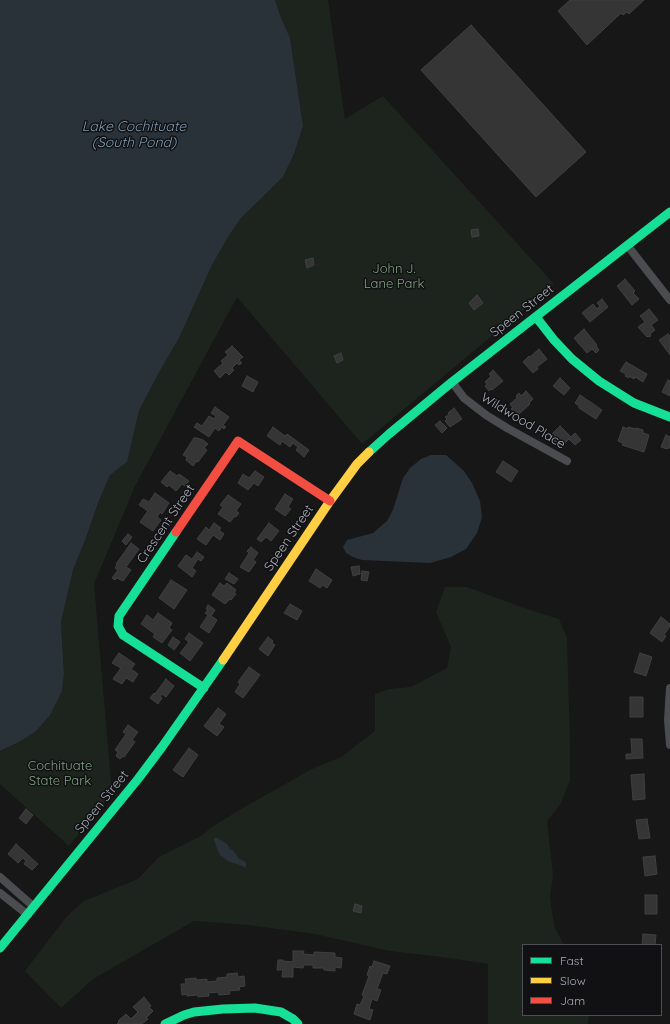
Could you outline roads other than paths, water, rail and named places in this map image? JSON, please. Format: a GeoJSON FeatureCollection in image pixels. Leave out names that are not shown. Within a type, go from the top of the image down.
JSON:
{"type":"FeatureCollection","features":[{"type":"Feature","properties":{"kind":"street","name":"Speen Street"},"geometry":{"type":"LineString","coordinates":[[0,948],[149,764],[204,688],[348,475],[367,454],[452,382],[670,212]]}},
{"type":"Feature","properties":{"kind":"street"},"geometry":{"type":"LineString","coordinates":[[627,245],[670,300]]}},
{"type":"Feature","properties":{"kind":"street"},"geometry":{"type":"LineString","coordinates":[[536,317],[572,360],[599,381],[634,403],[670,416]]}},
{"type":"Feature","properties":{"kind":"street","name":"Wildwood Place"},"geometry":{"type":"LineString","coordinates":[[452,382],[464,398],[486,415],[567,461]]}},
{"type":"Feature","properties":{"kind":"street","name":"Crescent Street"},"geometry":{"type":"LineString","coordinates":[[204,688],[123,635],[118,626],[119,616],[238,441],[330,501]]}},
{"type":"Feature","properties":{"kind":"street"},"geometry":{"type":"LineString","coordinates":[[670,688],[668,720],[670,745]]}},
{"type":"Feature","properties":{"kind":"street"},"geometry":{"type":"LineString","coordinates":[[0,877],[34,907]]}},
{"type":"Feature","properties":{"kind":"street"},"geometry":{"type":"LineString","coordinates":[[0,893],[28,915]]}},
{"type":"Feature","properties":{"kind":"street"},"geometry":{"type":"LineString","coordinates":[[165,1024],[194,1012],[223,1009],[266,1008],[287,1015],[298,1024]]}},
{"type":"Feature","properties":{"kind":"water","name":"Lake Cochituate (South Pond)"},"geometry":{"type":"Polygon","coordinates":[[[0,0],[275,0],[290,38],[303,126],[294,154],[283,177],[241,218],[212,265],[180,336],[139,411],[127,462],[110,475],[98,503],[73,570],[61,622],[64,674],[62,691],[50,715],[36,731],[19,742],[0,751],[0,0]]]}},
{"type":"Feature","properties":{"kind":"water"},"geometry":{"type":"Polygon","coordinates":[[[431,455],[446,455],[464,471],[472,483],[480,501],[482,517],[477,533],[466,549],[451,557],[430,563],[362,560],[346,553],[343,547],[347,540],[373,533],[387,521],[393,510],[403,478],[410,468],[421,459],[431,455]]]}},
{"type":"Feature","properties":{"kind":"water"},"geometry":{"type":"Polygon","coordinates":[[[214,838],[217,838],[227,844],[239,859],[246,863],[245,868],[228,861],[220,855],[214,838]]]}},
{"type":"Feature","properties":{"kind":"park label","name":"John J. Lane Park"},"geometry":{"type":"Point","coordinates":[394,276]}},
{"type":"Feature","properties":{"kind":"park label","name":"Cochituate State Park"},"geometry":{"type":"Point","coordinates":[60,774]}}]}
